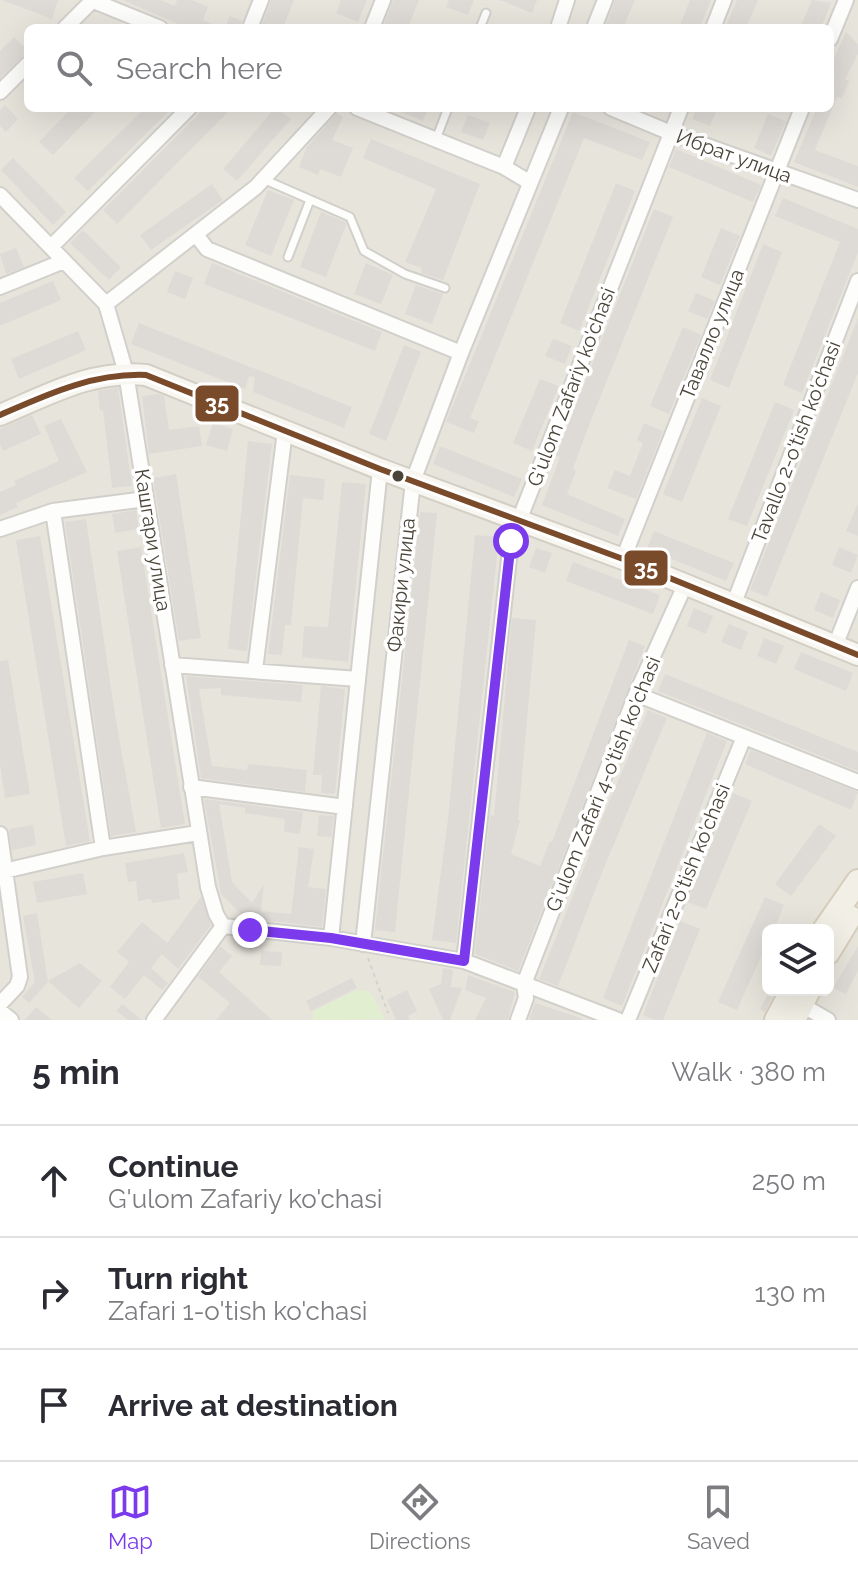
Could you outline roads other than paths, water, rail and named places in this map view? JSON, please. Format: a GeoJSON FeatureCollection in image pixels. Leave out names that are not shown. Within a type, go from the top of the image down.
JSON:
{"type":"FeatureCollection","features":[{"type":"Feature","properties":{"kind":"main road"},"geometry":{"type":"LineString","coordinates":[[828,924],[858,881]]}},
{"type":"Feature","properties":{"kind":"main road"},"geometry":{"type":"LineString","coordinates":[[834,943],[858,904]]}},
{"type":"Feature","properties":{"kind":"main road"},"geometry":{"type":"LineString","coordinates":[[776,1020],[797,1000]]}},
{"type":"Feature","properties":{"kind":"street"},"geometry":{"type":"LineString","coordinates":[[69,24],[92,0],[150,24]]}},
{"type":"Feature","properties":{"kind":"street"},"geometry":{"type":"LineString","coordinates":[[252,24],[261,0]]}},
{"type":"Feature","properties":{"kind":"street"},"geometry":{"type":"LineString","coordinates":[[374,24],[383,0]]}},
{"type":"Feature","properties":{"kind":"street"},"geometry":{"type":"LineString","coordinates":[[559,24],[567,0]]}},
{"type":"Feature","properties":{"kind":"street"},"geometry":{"type":"LineString","coordinates":[[596,24],[605,0]]}},
{"type":"Feature","properties":{"kind":"street"},"geometry":{"type":"LineString","coordinates":[[715,24],[724,0]]}},
{"type":"Feature","properties":{"kind":"street"},"geometry":{"type":"LineString","coordinates":[[834,29],[846,0]]}},
{"type":"Feature","properties":{"kind":"street"},"geometry":{"type":"LineString","coordinates":[[0,92],[24,68]]}},
{"type":"Feature","properties":{"kind":"street"},"geometry":{"type":"LineString","coordinates":[[51,247],[185,112]]}},
{"type":"Feature","properties":{"kind":"street"},"geometry":{"type":"LineString","coordinates":[[106,304],[197,236],[263,179],[325,112]]}},
{"type":"Feature","properties":{"kind":"street"},"geometry":{"type":"LineString","coordinates":[[367,112],[504,167],[529,182]]}},
{"type":"Feature","properties":{"kind":"street"},"geometry":{"type":"LineString","coordinates":[[504,167],[526,112]]}},
{"type":"Feature","properties":{"kind":"street","name":"Факири улица"},"geometry":{"type":"LineString","coordinates":[[363,944],[413,481],[461,353],[559,112]]}},
{"type":"Feature","properties":{"kind":"street","name":"Ибрат улица"},"geometry":{"type":"LineString","coordinates":[[621,112],[858,200]]}},
{"type":"Feature","properties":{"kind":"street","name":"G'ulom Zafariy ko'chasi"},"geometry":{"type":"LineString","coordinates":[[464,961],[511,541],[679,112]]}},
{"type":"Feature","properties":{"kind":"street","name":"Тавалло улица"},"geometry":{"type":"LineString","coordinates":[[623,559],[800,112]]}},
{"type":"Feature","properties":{"kind":"street","name":"Кашгари улица"},"geometry":{"type":"LineString","coordinates":[[0,195],[106,304],[126,373],[208,887],[223,926]]}},
{"type":"Feature","properties":{"kind":"street"},"geometry":{"type":"LineString","coordinates":[[197,236],[207,249],[461,353]]}},
{"type":"Feature","properties":{"kind":"street"},"geometry":{"type":"LineString","coordinates":[[0,287],[64,261]]}},
{"type":"Feature","properties":{"kind":"street","name":"Tavallo 2-o'tish ko'chasi"},"geometry":{"type":"LineString","coordinates":[[734,603],[858,281]]}},
{"type":"Feature","properties":{"kind":"street"},"geometry":{"type":"LineString","coordinates":[[0,415],[89,378],[126,373],[146,375],[380,469],[623,559],[858,655]]}},
{"type":"Feature","properties":{"kind":"street"},"geometry":{"type":"LineString","coordinates":[[255,670],[285,431]]}},
{"type":"Feature","properties":{"kind":"street","name":"Факири улица"},"geometry":{"type":"LineString","coordinates":[[331,938],[380,469]]}},
{"type":"Feature","properties":{"kind":"street"},"geometry":{"type":"LineString","coordinates":[[0,529],[53,511],[146,499]]}},
{"type":"Feature","properties":{"kind":"street"},"geometry":{"type":"LineString","coordinates":[[53,511],[103,848]]}},
{"type":"Feature","properties":{"kind":"street","name":"G'ulom Zafari 4-o'tish ko'chasi"},"geometry":{"type":"LineString","coordinates":[[518,1020],[526,998],[524,984],[636,694],[685,585]]}},
{"type":"Feature","properties":{"kind":"street"},"geometry":{"type":"LineString","coordinates":[[835,646],[858,588]]}},
{"type":"Feature","properties":{"kind":"street"},"geometry":{"type":"LineString","coordinates":[[172,665],[358,679]]}},
{"type":"Feature","properties":{"kind":"street"},"geometry":{"type":"LineString","coordinates":[[636,694],[858,782]]}},
{"type":"Feature","properties":{"kind":"street","name":"Zafari 2-o'tish ko'chasi"},"geometry":{"type":"LineString","coordinates":[[628,1020],[744,737]]}},
{"type":"Feature","properties":{"kind":"street"},"geometry":{"type":"LineString","coordinates":[[191,787],[345,807]]}},
{"type":"Feature","properties":{"kind":"street"},"geometry":{"type":"LineString","coordinates":[[3,872],[103,848],[198,833]]}},
{"type":"Feature","properties":{"kind":"street"},"geometry":{"type":"LineString","coordinates":[[0,834],[20,977],[17,986],[0,1004]]}},
{"type":"Feature","properties":{"kind":"street"},"geometry":{"type":"LineString","coordinates":[[154,1020],[223,926],[331,938],[464,961],[618,1020]]}},
{"type":"Feature","properties":{"kind":"street"},"geometry":{"type":"LineString","coordinates":[[797,1000],[828,1020]]}},
{"type":"Feature","properties":{"kind":"street"},"geometry":{"type":"LineString","coordinates":[[0,1011],[11,1020]]}},
{"type":"Feature","properties":{"kind":"lane"},"geometry":{"type":"LineString","coordinates":[[482,24],[486,13]]}},
{"type":"Feature","properties":{"kind":"lane"},"geometry":{"type":"LineString","coordinates":[[436,139],[446,112]]}},
{"type":"Feature","properties":{"kind":"lane"},"geometry":{"type":"LineString","coordinates":[[263,179],[350,217],[364,251],[405,274],[445,288]]}},
{"type":"Feature","properties":{"kind":"lane"},"geometry":{"type":"LineString","coordinates":[[288,257],[310,200]]}}]}
